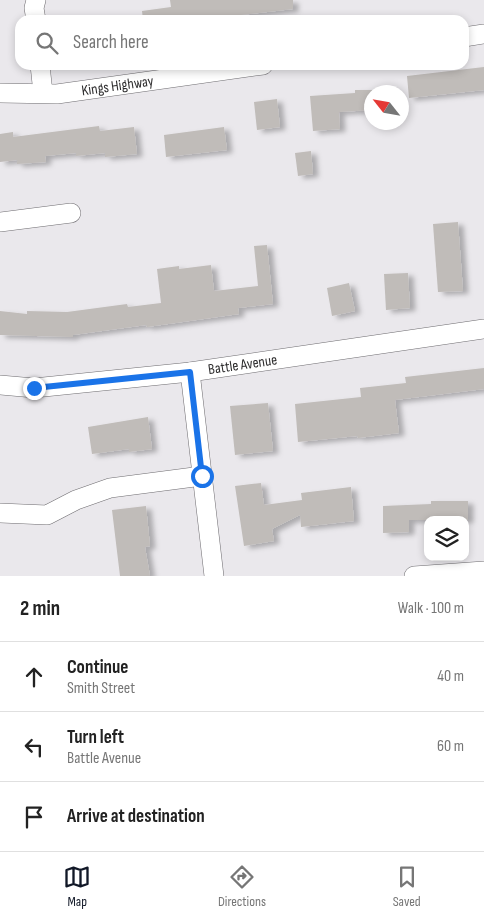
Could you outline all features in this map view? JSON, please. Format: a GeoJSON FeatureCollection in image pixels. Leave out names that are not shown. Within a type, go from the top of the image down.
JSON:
{"type":"FeatureCollection","features":[{"type":"Feature","properties":{"kind":"street"},"geometry":{"type":"LineString","coordinates":[[35,15],[34,8],[36,0]]}},
{"type":"Feature","properties":{"kind":"street"},"geometry":{"type":"LineString","coordinates":[[469,36],[484,34]]}},
{"type":"Feature","properties":{"kind":"street"},"geometry":{"type":"LineString","coordinates":[[41,70],[43,94]]}},
{"type":"Feature","properties":{"kind":"street","name":"Kings Highway"},"geometry":{"type":"LineString","coordinates":[[0,93],[57,94],[227,70]]}},
{"type":"Feature","properties":{"kind":"street"},"geometry":{"type":"LineString","coordinates":[[0,222],[71,214]]}},
{"type":"Feature","properties":{"kind":"street","name":"Battle Avenue"},"geometry":{"type":"LineString","coordinates":[[0,385],[34,388],[190,372],[484,329]]}},
{"type":"Feature","properties":{"kind":"street"},"geometry":{"type":"LineString","coordinates":[[190,372],[214,576]]}},
{"type":"Feature","properties":{"kind":"street"},"geometry":{"type":"LineString","coordinates":[[0,513],[47,515],[76,500],[110,488],[202,476]]}},
{"type":"Feature","properties":{"kind":"street"},"geometry":{"type":"LineString","coordinates":[[414,576],[484,571]]}},
{"type":"Feature","properties":{"kind":"building"},"geometry":{"type":"Polygon","coordinates":[[[170,0],[293,0],[293,9],[241,15],[142,15],[142,11],[171,7],[170,0]]]}},
{"type":"Feature","properties":{"kind":"building"},"geometry":{"type":"Polygon","coordinates":[[[484,67],[484,90],[409,98],[407,76],[484,67]]]}},
{"type":"Feature","properties":{"kind":"building"},"geometry":{"type":"Polygon","coordinates":[[[355,90],[364,90],[364,110],[339,112],[340,129],[313,131],[310,96],[355,93],[355,90]]]}},
{"type":"Feature","properties":{"kind":"building"},"geometry":{"type":"Polygon","coordinates":[[[277,99],[280,127],[257,130],[254,102],[277,99]]]}},
{"type":"Feature","properties":{"kind":"building"},"geometry":{"type":"Polygon","coordinates":[[[99,126],[100,131],[134,127],[137,154],[105,157],[105,153],[76,156],[76,153],[45,156],[46,162],[17,164],[17,160],[0,162],[0,134],[13,132],[13,137],[99,126]]]}},
{"type":"Feature","properties":{"kind":"building"},"geometry":{"type":"Polygon","coordinates":[[[224,127],[227,150],[166,157],[164,135],[224,127]]]}},
{"type":"Feature","properties":{"kind":"building"},"geometry":{"type":"Polygon","coordinates":[[[311,151],[313,174],[298,176],[295,153],[311,151]]]}},
{"type":"Feature","properties":{"kind":"building"},"geometry":{"type":"Polygon","coordinates":[[[458,222],[463,291],[438,292],[433,224],[458,222]]]}},
{"type":"Feature","properties":{"kind":"building"},"geometry":{"type":"Polygon","coordinates":[[[267,245],[273,304],[238,308],[239,314],[73,335],[73,337],[0,335],[0,311],[27,314],[27,311],[67,312],[127,304],[128,307],[161,303],[157,269],[179,266],[179,269],[211,265],[214,291],[258,286],[254,246],[267,245]]]}},
{"type":"Feature","properties":{"kind":"building"},"geometry":{"type":"Polygon","coordinates":[[[408,273],[410,308],[386,310],[384,274],[408,273]]]}},
{"type":"Feature","properties":{"kind":"building"},"geometry":{"type":"Polygon","coordinates":[[[349,283],[355,311],[332,316],[327,288],[349,283]]]}},
{"type":"Feature","properties":{"kind":"building"},"geometry":{"type":"Polygon","coordinates":[[[484,368],[484,389],[395,400],[399,433],[298,442],[295,404],[361,397],[360,388],[406,383],[405,377],[484,368]]]}},
{"type":"Feature","properties":{"kind":"building"},"geometry":{"type":"Polygon","coordinates":[[[268,403],[273,451],[235,455],[230,406],[268,403]]]}},
{"type":"Feature","properties":{"kind":"building"},"geometry":{"type":"Polygon","coordinates":[[[148,417],[152,449],[129,452],[129,449],[92,454],[88,427],[148,417]]]}},
{"type":"Feature","properties":{"kind":"building"},"geometry":{"type":"Polygon","coordinates":[[[261,483],[264,505],[302,500],[301,493],[351,487],[354,521],[301,527],[300,515],[272,529],[274,541],[244,546],[235,486],[261,483]]]}},
{"type":"Feature","properties":{"kind":"building"},"geometry":{"type":"Polygon","coordinates":[[[431,501],[468,501],[468,516],[424,516],[424,520],[409,520],[409,532],[383,533],[383,506],[431,504],[431,501]]]}},
{"type":"Feature","properties":{"kind":"building"},"geometry":{"type":"Polygon","coordinates":[[[146,506],[150,546],[145,547],[150,576],[120,576],[112,510],[146,506]]]}},
{"type":"Feature","properties":{"kind":"route"},"geometry":{"type":"LineString","coordinates":[[34,388],[190,372],[202,476]]}}]}
